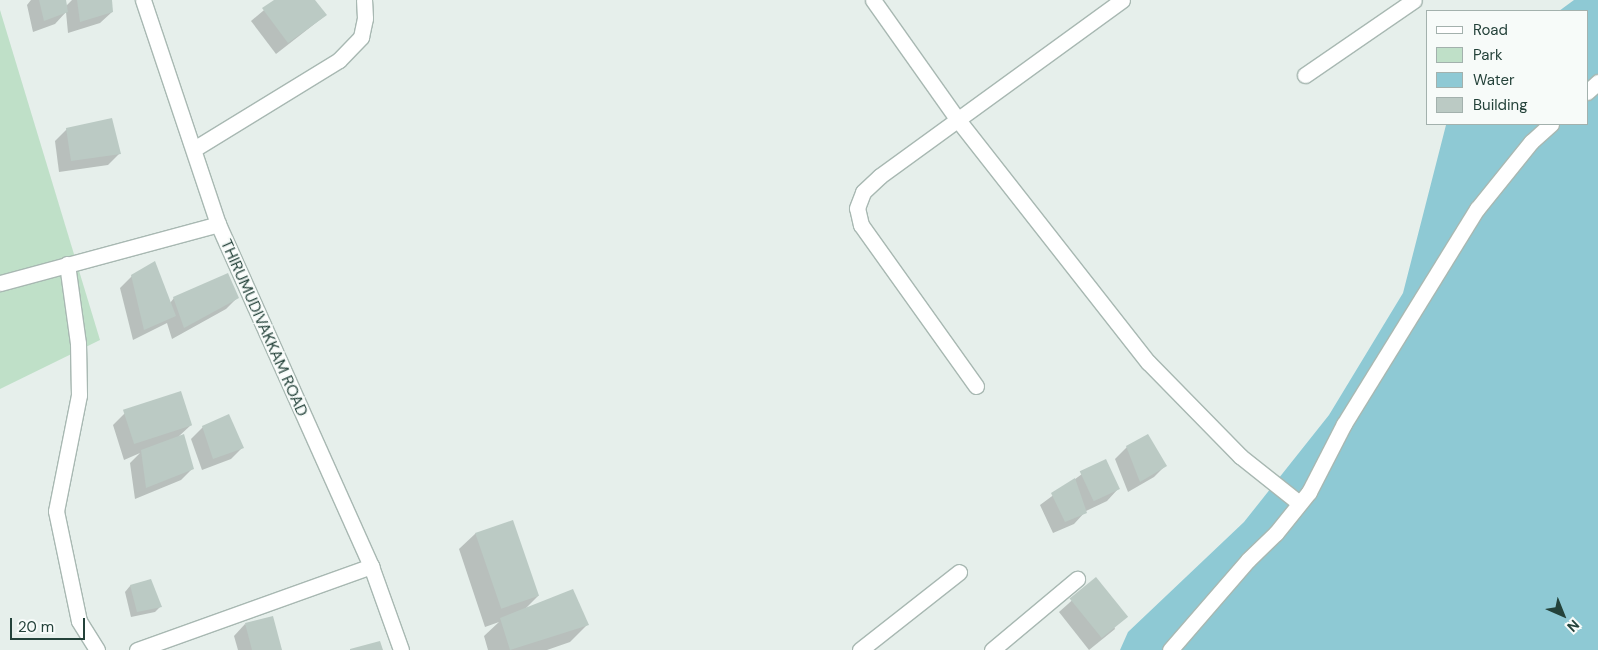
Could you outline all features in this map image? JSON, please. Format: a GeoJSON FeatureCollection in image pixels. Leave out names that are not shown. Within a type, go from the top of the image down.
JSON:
{"type":"FeatureCollection","features":[{"type":"Feature","properties":{"kind":"street","name":"THIRUMUDIVAKKAM ROAD"},"geometry":{"type":"LineString","coordinates":[[143,0],[218,224],[370,566],[401,650]]}},
{"type":"Feature","properties":{"kind":"street"},"geometry":{"type":"LineString","coordinates":[[194,148],[339,60],[362,37],[365,18],[364,0]]}},
{"type":"Feature","properties":{"kind":"street"},"geometry":{"type":"LineString","coordinates":[[873,0],[958,120],[1148,362],[1240,456],[1299,504]]}},
{"type":"Feature","properties":{"kind":"street"},"geometry":{"type":"LineString","coordinates":[[976,386],[861,226],[857,208],[863,192],[880,176],[1122,0]]}},
{"type":"Feature","properties":{"kind":"street"},"geometry":{"type":"LineString","coordinates":[[1305,74],[1414,0]]}},
{"type":"Feature","properties":{"kind":"street"},"geometry":{"type":"LineString","coordinates":[[1588,91],[1598,82]]}},
{"type":"Feature","properties":{"kind":"street"},"geometry":{"type":"LineString","coordinates":[[1170,650],[1299,504],[1344,424],[1477,209],[1531,142],[1550,125]]}},
{"type":"Feature","properties":{"kind":"street"},"geometry":{"type":"LineString","coordinates":[[0,283],[218,224]]}},
{"type":"Feature","properties":{"kind":"street"},"geometry":{"type":"LineString","coordinates":[[66,264],[78,343],[79,395],[56,511],[79,621],[97,650]]}},
{"type":"Feature","properties":{"kind":"street"},"geometry":{"type":"LineString","coordinates":[[137,650],[370,566]]}},
{"type":"Feature","properties":{"kind":"street"},"geometry":{"type":"LineString","coordinates":[[860,650],[959,572]]}},
{"type":"Feature","properties":{"kind":"street"},"geometry":{"type":"LineString","coordinates":[[992,650],[1077,579]]}},
{"type":"Feature","properties":{"kind":"green space"},"geometry":{"type":"Polygon","coordinates":[[[0,10],[100,340],[0,389],[0,10]]]}},
{"type":"Feature","properties":{"kind":"water"},"geometry":{"type":"Polygon","coordinates":[[[1574,0],[1598,0],[1598,650],[1120,650],[1128,632],[1244,522],[1329,415],[1403,293],[1446,125],[1588,125],[1588,10],[1560,10],[1574,0]]]}},
{"type":"Feature","properties":{"kind":"building"},"geometry":{"type":"Polygon","coordinates":[[[39,0],[66,0],[68,12],[44,21],[39,0]]]}},
{"type":"Feature","properties":{"kind":"building"},"geometry":{"type":"Polygon","coordinates":[[[77,0],[112,0],[113,12],[80,22],[77,0]]]}},
{"type":"Feature","properties":{"kind":"building"},"geometry":{"type":"Polygon","coordinates":[[[274,0],[315,0],[327,15],[288,43],[262,8],[274,0]]]}},
{"type":"Feature","properties":{"kind":"building"},"geometry":{"type":"Polygon","coordinates":[[[112,118],[121,154],[71,161],[66,128],[112,118]]]}},
{"type":"Feature","properties":{"kind":"building"},"geometry":{"type":"Polygon","coordinates":[[[155,261],[176,316],[144,330],[131,275],[155,261]]]}},
{"type":"Feature","properties":{"kind":"building"},"geometry":{"type":"Polygon","coordinates":[[[228,273],[239,298],[184,328],[173,297],[228,273]]]}},
{"type":"Feature","properties":{"kind":"building"},"geometry":{"type":"Polygon","coordinates":[[[181,391],[192,425],[134,444],[123,410],[181,391]]]}},
{"type":"Feature","properties":{"kind":"building"},"geometry":{"type":"Polygon","coordinates":[[[229,414],[244,448],[213,459],[202,426],[229,414]]]}},
{"type":"Feature","properties":{"kind":"building"},"geometry":{"type":"Polygon","coordinates":[[[184,434],[194,469],[146,488],[141,450],[184,434]]]}},
{"type":"Feature","properties":{"kind":"building"},"geometry":{"type":"Polygon","coordinates":[[[1148,434],[1167,466],[1140,482],[1126,446],[1148,434]]]}},
{"type":"Feature","properties":{"kind":"building"},"geometry":{"type":"Polygon","coordinates":[[[1106,459],[1120,489],[1094,501],[1080,471],[1106,459]]]}},
{"type":"Feature","properties":{"kind":"building"},"geometry":{"type":"Polygon","coordinates":[[[1075,478],[1087,513],[1065,522],[1051,493],[1075,478]]]}},
{"type":"Feature","properties":{"kind":"building"},"geometry":{"type":"Polygon","coordinates":[[[513,520],[539,596],[501,609],[475,533],[513,520]]]}},
{"type":"Feature","properties":{"kind":"building"},"geometry":{"type":"Polygon","coordinates":[[[1096,577],[1128,617],[1102,638],[1070,598],[1096,577]]]}},
{"type":"Feature","properties":{"kind":"building"},"geometry":{"type":"Polygon","coordinates":[[[151,579],[162,607],[137,612],[130,585],[151,579]]]}},
{"type":"Feature","properties":{"kind":"building"},"geometry":{"type":"Polygon","coordinates":[[[573,589],[589,625],[510,650],[500,618],[573,589]]]}},
{"type":"Feature","properties":{"kind":"building"},"geometry":{"type":"Polygon","coordinates":[[[273,616],[282,650],[252,650],[245,623],[273,616]]]}},
{"type":"Feature","properties":{"kind":"building"},"geometry":{"type":"Polygon","coordinates":[[[380,641],[383,650],[350,650],[350,649],[380,641]]]}}]}
